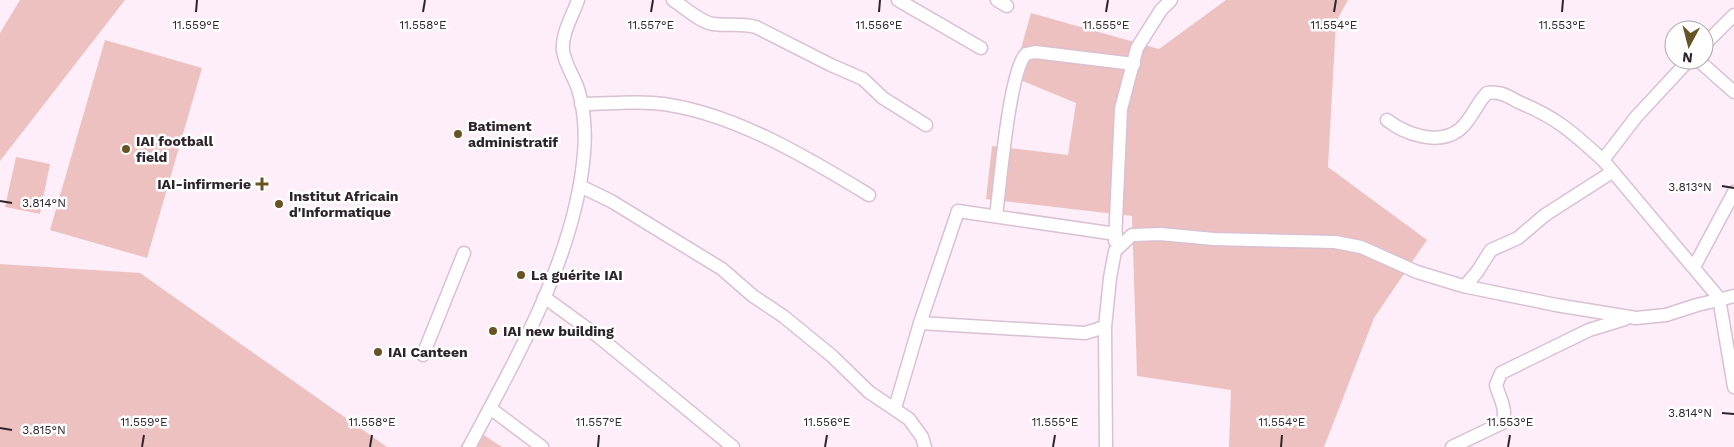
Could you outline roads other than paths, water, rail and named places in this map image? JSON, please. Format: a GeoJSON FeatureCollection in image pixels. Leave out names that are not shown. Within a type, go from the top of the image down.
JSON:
{"type":"FeatureCollection","features":[{"type":"Feature","properties":{"kind":"street"},"geometry":{"type":"LineString","coordinates":[[469,447],[544,297],[567,233],[580,186],[584,150],[584,119],[578,88],[563,51],[563,40],[578,0]]}},
{"type":"Feature","properties":{"kind":"street"},"geometry":{"type":"LineString","coordinates":[[673,0],[706,22],[712,24],[746,24],[756,27],[831,66],[853,74],[863,79],[883,98],[926,124]]}},
{"type":"Feature","properties":{"kind":"street"},"geometry":{"type":"LineString","coordinates":[[898,0],[981,48]]}},
{"type":"Feature","properties":{"kind":"street"},"geometry":{"type":"LineString","coordinates":[[1106,447],[1106,327],[1110,278],[1115,251],[1121,109],[1138,48],[1146,31],[1161,10],[1171,0]]}},
{"type":"Feature","properties":{"kind":"street"},"geometry":{"type":"LineString","coordinates":[[1714,35],[1734,15]]}},
{"type":"Feature","properties":{"kind":"street"},"geometry":{"type":"LineString","coordinates":[[996,216],[1012,91],[1020,59],[1026,54],[1035,52],[1134,64]]}},
{"type":"Feature","properties":{"kind":"street"},"geometry":{"type":"LineString","coordinates":[[1603,160],[1636,117],[1680,70]]}},
{"type":"Feature","properties":{"kind":"street"},"geometry":{"type":"LineString","coordinates":[[1709,70],[1734,92]]}},
{"type":"Feature","properties":{"kind":"street"},"geometry":{"type":"LineString","coordinates":[[1387,120],[1402,130],[1428,138],[1437,138],[1459,130],[1487,93],[1500,92],[1540,110],[1560,122],[1603,160],[1719,298],[1734,387]]}},
{"type":"Feature","properties":{"kind":"street"},"geometry":{"type":"LineString","coordinates":[[581,104],[652,103],[701,112],[776,142],[818,163],[869,195]]}},
{"type":"Feature","properties":{"kind":"street"},"geometry":{"type":"LineString","coordinates":[[1465,286],[1477,272],[1491,250],[1518,238],[1545,215],[1612,172]]}},
{"type":"Feature","properties":{"kind":"street"},"geometry":{"type":"LineString","coordinates":[[580,186],[611,200],[722,269],[832,356],[869,392],[909,419],[922,438],[925,447]]}},
{"type":"Feature","properties":{"kind":"street"},"geometry":{"type":"LineString","coordinates":[[1694,267],[1734,192]]}},
{"type":"Feature","properties":{"kind":"street"},"geometry":{"type":"LineString","coordinates":[[895,408],[920,323],[958,211],[1116,234]]}},
{"type":"Feature","properties":{"kind":"street"},"geometry":{"type":"LineString","coordinates":[[1115,251],[1132,235],[1140,233],[1214,239],[1335,242],[1361,247],[1417,272],[1465,286],[1556,305],[1648,319],[1719,298],[1734,296]]}},
{"type":"Feature","properties":{"kind":"street"},"geometry":{"type":"LineString","coordinates":[[423,355],[464,253]]}},
{"type":"Feature","properties":{"kind":"street"},"geometry":{"type":"LineString","coordinates":[[544,297],[607,343],[733,447]]}},
{"type":"Feature","properties":{"kind":"street"},"geometry":{"type":"LineString","coordinates":[[1452,447],[1502,423],[1506,416],[1496,385],[1501,373],[1589,330],[1629,317]]}},
{"type":"Feature","properties":{"kind":"street"},"geometry":{"type":"LineString","coordinates":[[920,323],[1085,333],[1106,327]]}},
{"type":"Feature","properties":{"kind":"street"},"geometry":{"type":"LineString","coordinates":[[490,408],[542,447]]}},
{"type":"Feature","properties":{"kind":"place","name":"Batiment administratif"},"geometry":{"type":"Point","coordinates":[458,134]}},
{"type":"Feature","properties":{"kind":"place","name":"IAI football field"},"geometry":{"type":"Point","coordinates":[126,149]}},
{"type":"Feature","properties":{"kind":"place","name":"IAI-infirmerie"},"geometry":{"type":"Point","coordinates":[262,184]}},
{"type":"Feature","properties":{"kind":"place","name":"Institut Africain d'Informatique"},"geometry":{"type":"Point","coordinates":[279,204]}},
{"type":"Feature","properties":{"kind":"place","name":"La guérite IAI"},"geometry":{"type":"Point","coordinates":[521,275]}},
{"type":"Feature","properties":{"kind":"place","name":"IAI new building"},"geometry":{"type":"Point","coordinates":[493,331]}},
{"type":"Feature","properties":{"kind":"place","name":"IAI Canteen"},"geometry":{"type":"Point","coordinates":[378,352]}}]}
